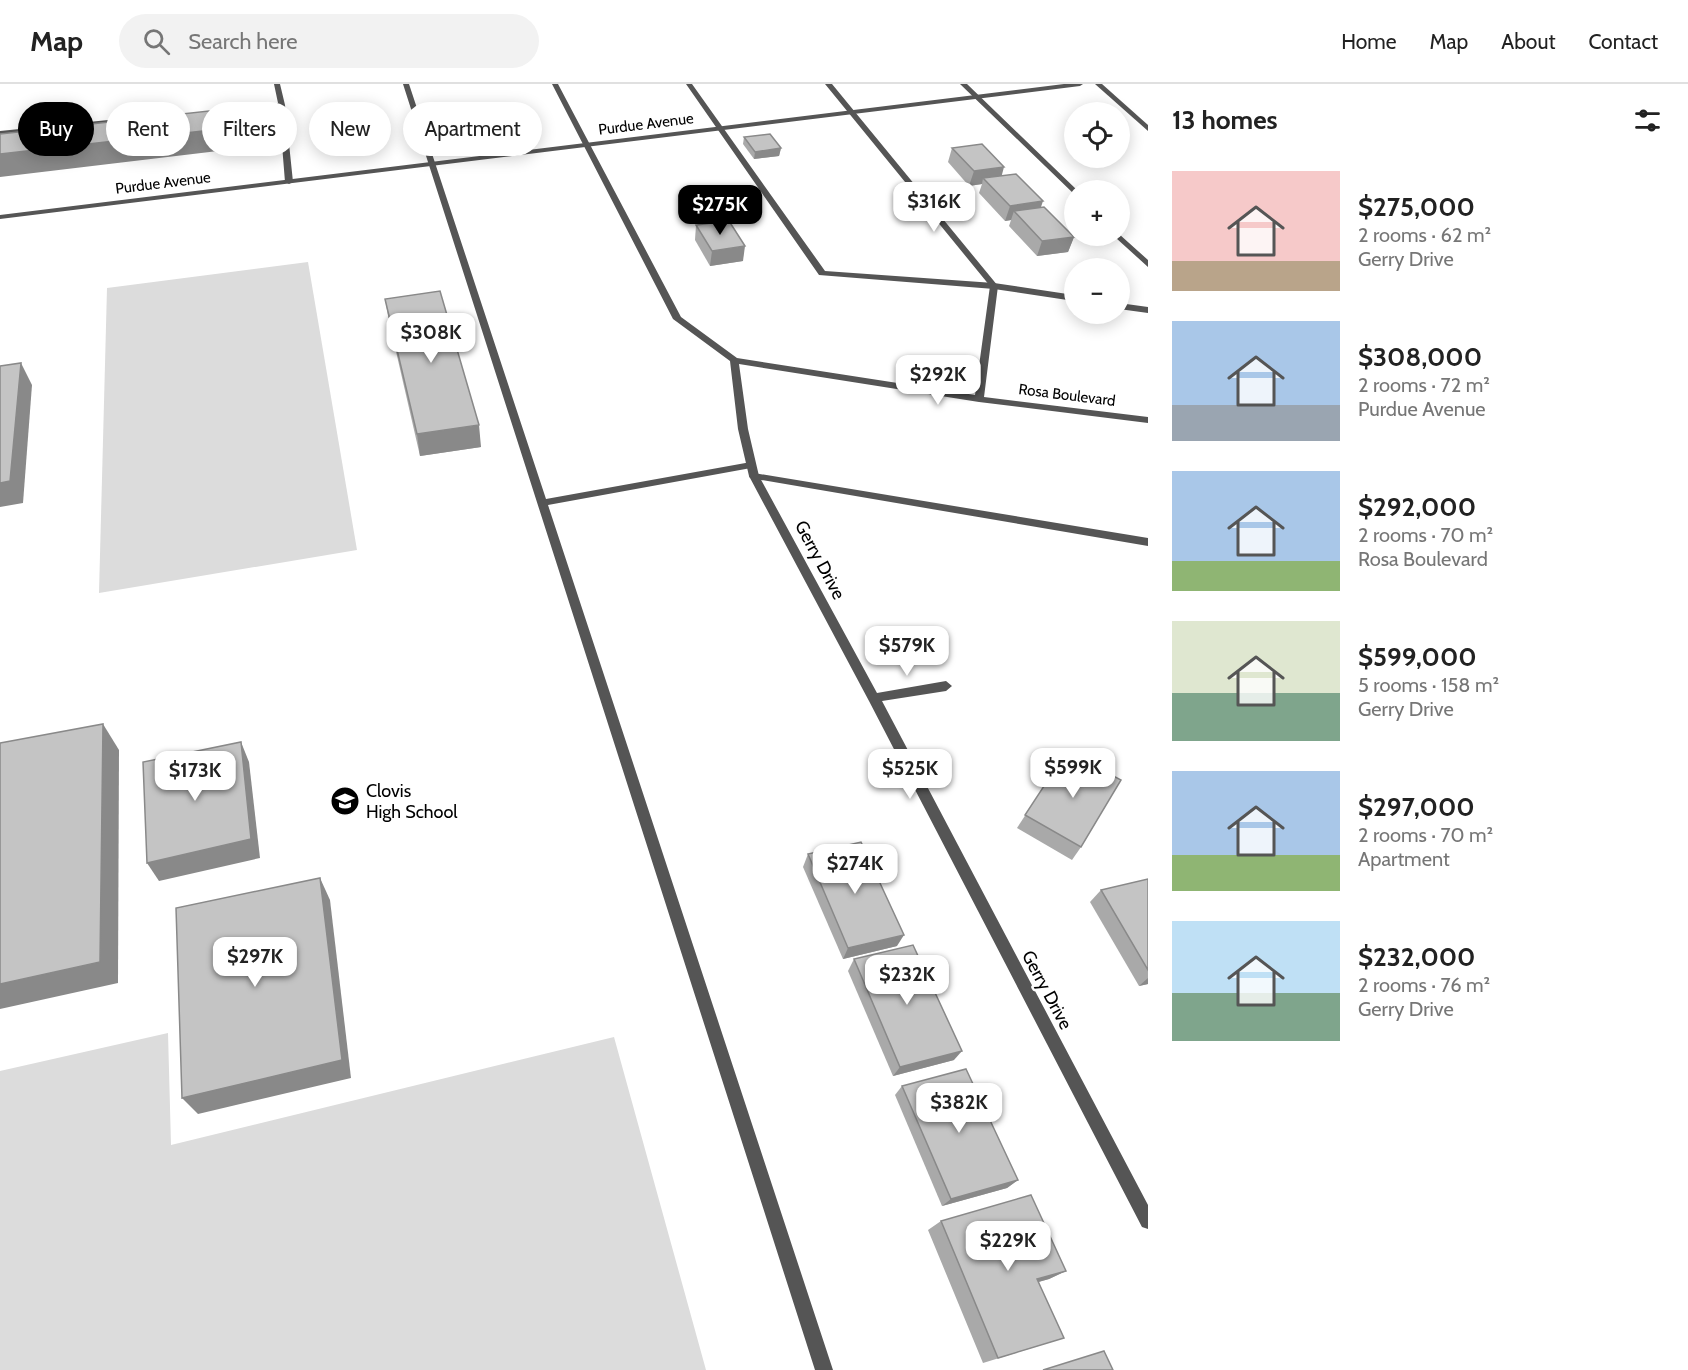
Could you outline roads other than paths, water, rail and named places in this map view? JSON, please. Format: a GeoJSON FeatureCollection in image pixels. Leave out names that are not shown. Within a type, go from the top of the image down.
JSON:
{"type":"FeatureCollection","features":[{"type":"Feature","properties":{"kind":"street"},"geometry":{"type":"LineString","coordinates":[[277,84],[281,102]]}},
{"type":"Feature","properties":{"kind":"street"},"geometry":{"type":"LineString","coordinates":[[406,84],[824,1370]]}},
{"type":"Feature","properties":{"kind":"street"},"geometry":{"type":"LineString","coordinates":[[555,84],[677,319],[734,360]]}},
{"type":"Feature","properties":{"kind":"street"},"geometry":{"type":"LineString","coordinates":[[689,84],[822,273],[994,286],[1064,296]]}},
{"type":"Feature","properties":{"kind":"street"},"geometry":{"type":"LineString","coordinates":[[828,84],[994,286],[979,399]]}},
{"type":"Feature","properties":{"kind":"street"},"geometry":{"type":"LineString","coordinates":[[963,84],[1064,182]]}},
{"type":"Feature","properties":{"kind":"street","name":"Purdue Avenue"},"geometry":{"type":"LineString","coordinates":[[0,217],[1080,84]]}},
{"type":"Feature","properties":{"kind":"street"},"geometry":{"type":"LineString","coordinates":[[1098,84],[1148,129]]}},
{"type":"Feature","properties":{"kind":"street"},"geometry":{"type":"LineString","coordinates":[[0,132],[106,122]]}},
{"type":"Feature","properties":{"kind":"street"},"geometry":{"type":"LineString","coordinates":[[287,156],[289,182]]}},
{"type":"Feature","properties":{"kind":"street"},"geometry":{"type":"LineString","coordinates":[[1129,246],[1148,265]]}},
{"type":"Feature","properties":{"kind":"street"},"geometry":{"type":"LineString","coordinates":[[1130,308],[1148,310]]}},
{"type":"Feature","properties":{"kind":"street","name":"Rosa Boulevard"},"geometry":{"type":"LineString","coordinates":[[734,360],[979,399],[1148,420]]}},
{"type":"Feature","properties":{"kind":"street","name":"Gerry Drive"},"geometry":{"type":"LineString","coordinates":[[734,360],[743,429],[752,470],[1148,1221]]}},
{"type":"Feature","properties":{"kind":"street"},"geometry":{"type":"LineString","coordinates":[[542,503],[752,470],[1148,542]]}},
{"type":"Feature","properties":{"kind":"street"},"geometry":{"type":"LineString","coordinates":[[874,698],[946,686]]}},
{"type":"Feature","properties":{"kind":"place","name":"Clovis High School"},"geometry":{"type":"Point","coordinates":[345,801]}}]}
